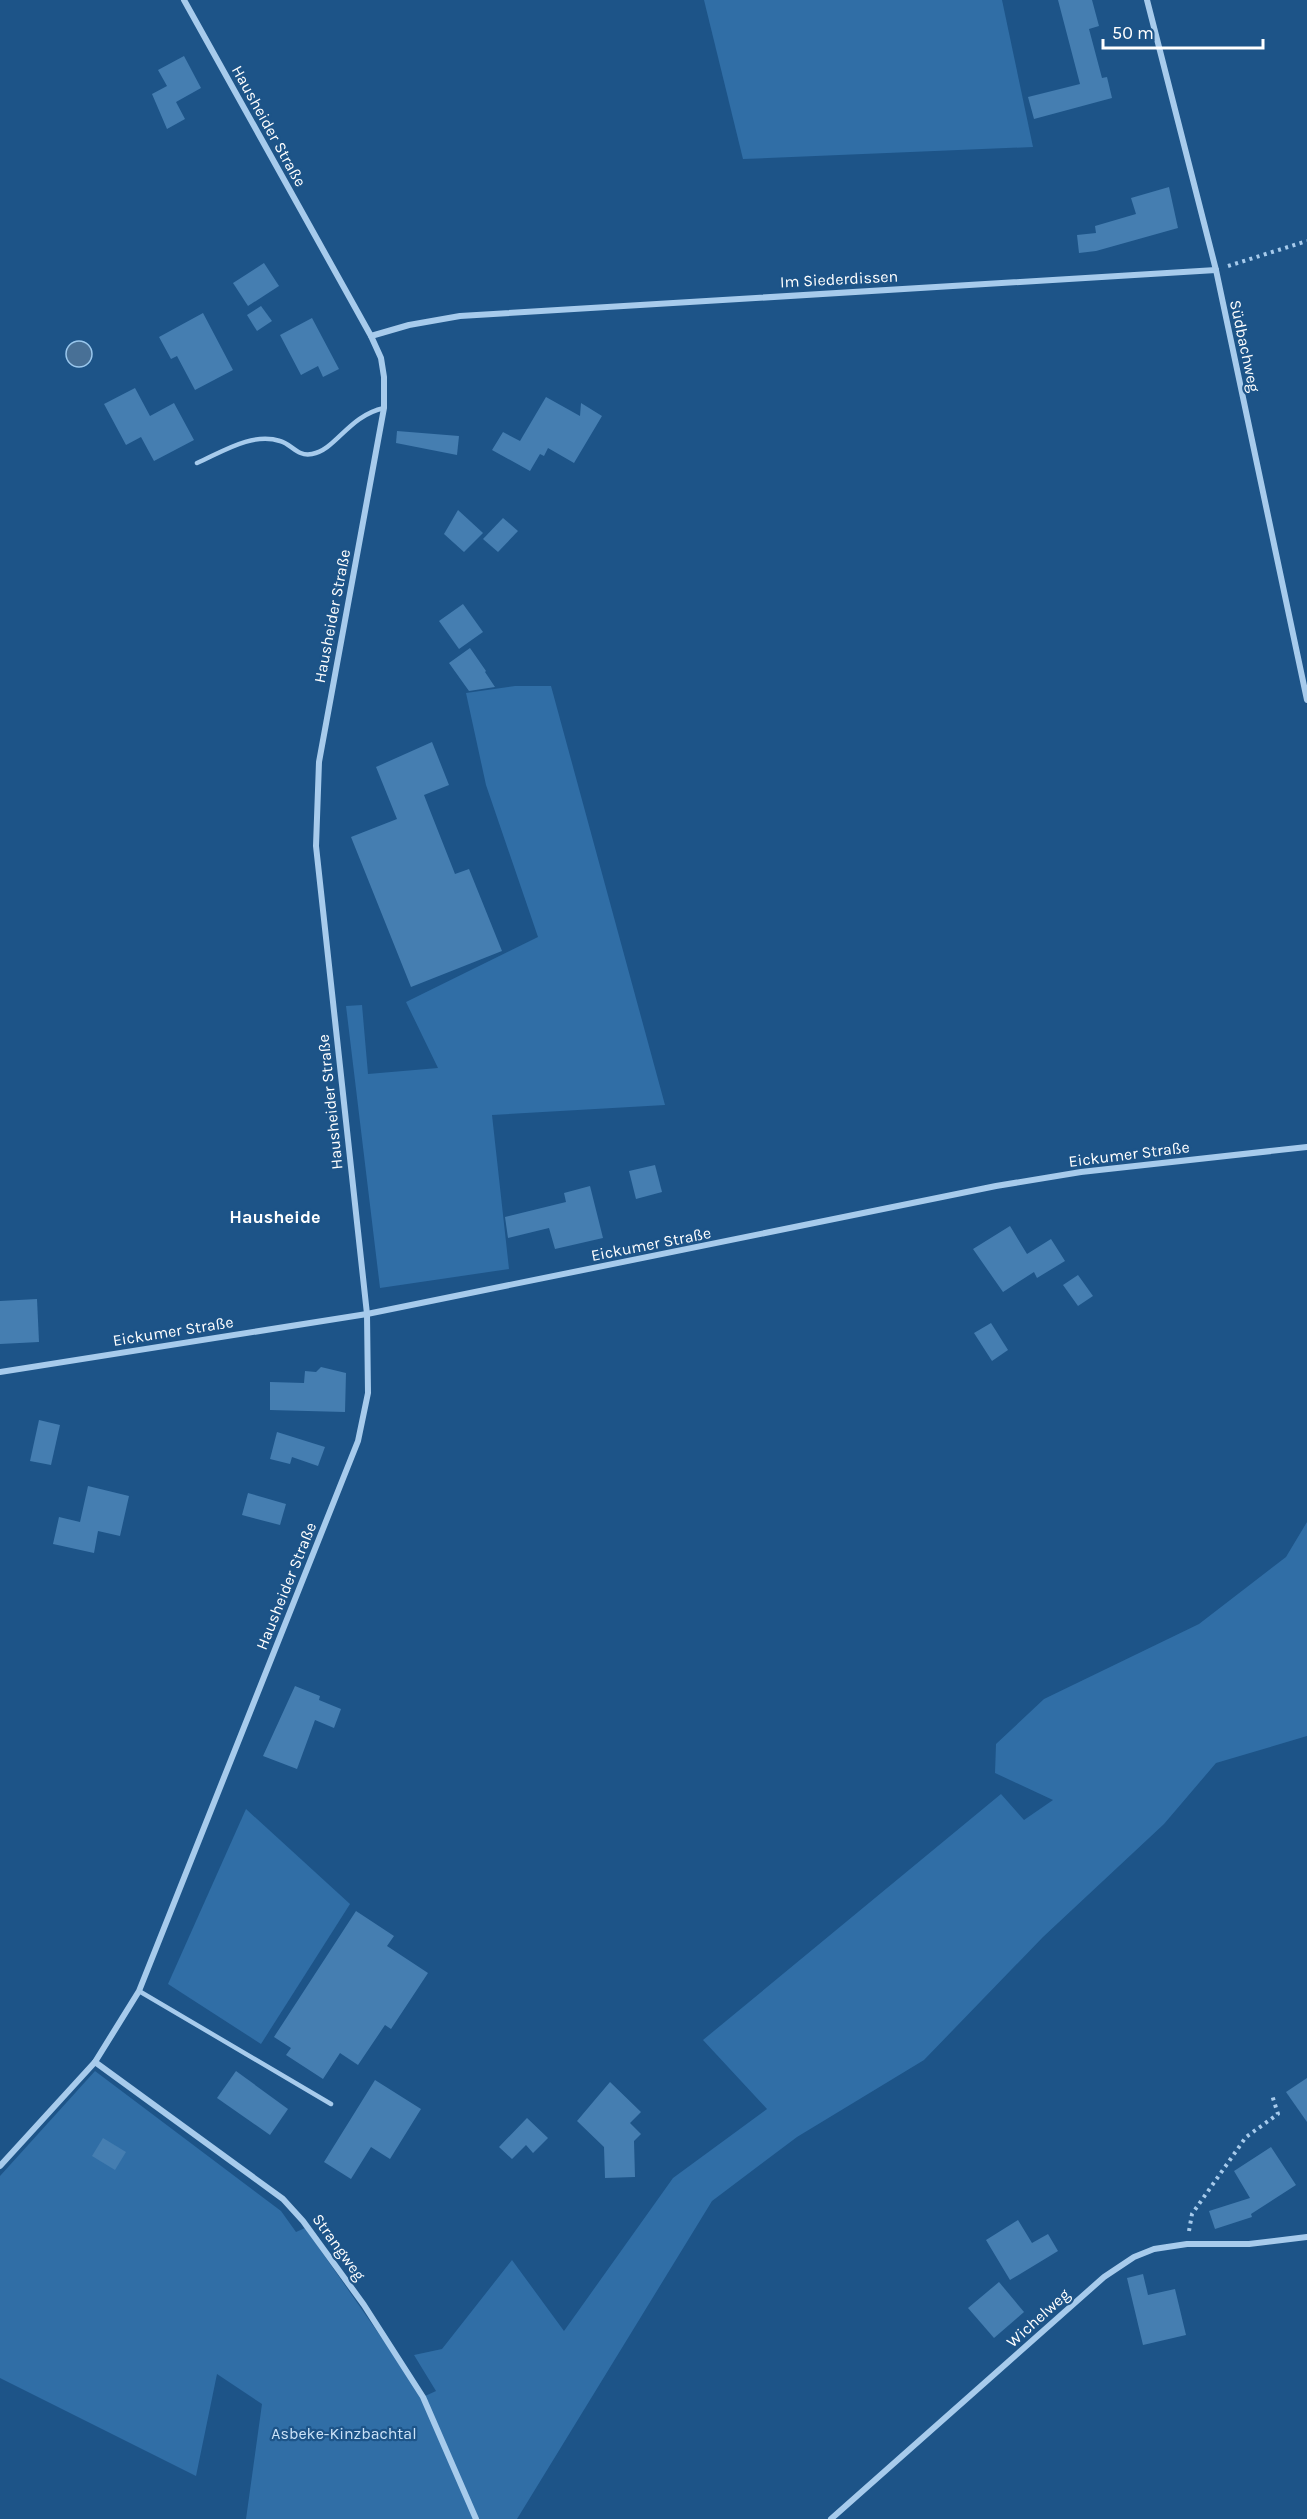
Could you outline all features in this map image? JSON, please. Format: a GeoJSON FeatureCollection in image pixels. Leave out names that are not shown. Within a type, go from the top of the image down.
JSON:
{"type":"FeatureCollection","features":[{"type":"Feature","properties":{"kind":"street","name":"Hausheider Straße"},"geometry":{"type":"LineString","coordinates":[[0,2166],[95,2062],[138,1991],[358,1441],[368,1393],[367,1314],[316,846],[315,817],[319,762],[384,408],[384,377],[381,358],[371,336],[184,0]]}},
{"type":"Feature","properties":{"kind":"street","name":"Südbachweg"},"geometry":{"type":"LineString","coordinates":[[1147,0],[1216,270],[1307,700]]}},
{"type":"Feature","properties":{"kind":"street","name":"Im Siederdissen"},"geometry":{"type":"LineString","coordinates":[[371,336],[409,325],[460,316],[1216,270]]}},
{"type":"Feature","properties":{"kind":"street","name":"Eickumer Straße"},"geometry":{"type":"LineString","coordinates":[[0,1372],[367,1314],[996,1186],[1081,1172],[1307,1147]]}},
{"type":"Feature","properties":{"kind":"street","name":"Strangweg"},"geometry":{"type":"LineString","coordinates":[[95,2062],[283,2199],[303,2221],[364,2305],[423,2397],[476,2519]]}},
{"type":"Feature","properties":{"kind":"street","name":"Wichelweg"},"geometry":{"type":"LineString","coordinates":[[831,2519],[1104,2277],[1134,2258],[1154,2248],[1187,2244],[1249,2244],[1307,2237]]}},
{"type":"Feature","properties":{"kind":"lane"},"geometry":{"type":"LineString","coordinates":[[197,463],[242,443],[262,439],[284,442],[302,455],[311,455],[328,445],[360,416],[384,408]]}},
{"type":"Feature","properties":{"kind":"lane"},"geometry":{"type":"LineString","coordinates":[[138,1991],[331,2104]]}},
{"type":"Feature","properties":{"kind":"path"},"geometry":{"type":"LineString","coordinates":[[1216,270],[1307,241]]}},
{"type":"Feature","properties":{"kind":"path"},"geometry":{"type":"LineString","coordinates":[[1187,2244],[1192,2214],[1218,2175],[1246,2137],[1278,2114],[1272,2095]]}},
{"type":"Feature","properties":{"kind":"green space"},"geometry":{"type":"Polygon","coordinates":[[[704,0],[1002,0],[1033,147],[743,159],[704,0]]]}},
{"type":"Feature","properties":{"kind":"green space"},"geometry":{"type":"Polygon","coordinates":[[[515,686],[551,686],[665,1105],[492,1115],[509,1269],[380,1288],[346,1006],[362,1005],[368,1074],[438,1068],[406,1002],[538,937],[486,785],[466,693],[515,686]]]}},
{"type":"Feature","properties":{"kind":"green space","name":"Asbeke-Kinzbachtal"},"geometry":{"type":"Polygon","coordinates":[[[1307,1522],[1307,1736],[1216,1763],[1164,1824],[1043,1937],[924,2060],[797,2137],[712,2201],[517,2519],[246,2519],[262,2404],[217,2374],[196,2476],[0,2378],[0,2176],[95,2071],[281,2211],[296,2232],[305,2228],[423,2397],[436,2391],[414,2355],[442,2349],[512,2260],[564,2331],[673,2178],[767,2109],[703,2040],[1001,1794],[1024,1820],[1053,1800],[995,1773],[996,1744],[1044,1699],[1199,1624],[1286,1557],[1307,1522]]]}},
{"type":"Feature","properties":{"kind":"green space"},"geometry":{"type":"Polygon","coordinates":[[[246,1809],[350,1904],[261,2044],[168,1984],[246,1809]]]}},
{"type":"Feature","properties":{"kind":"shaded area"},"geometry":{"type":"Polygon","coordinates":[[[79,341],[88,345],[92,354],[88,363],[79,367],[70,363],[66,354],[70,345],[79,341]]]}},
{"type":"Feature","properties":{"kind":"building"},"geometry":{"type":"Polygon","coordinates":[[[1058,0],[1092,0],[1099,26],[1089,29],[1102,78],[1107,77],[1112,98],[1034,119],[1028,97],[1080,84],[1058,0]]]}},
{"type":"Feature","properties":{"kind":"building"},"geometry":{"type":"Polygon","coordinates":[[[184,56],[201,88],[176,102],[185,119],[167,129],[152,94],[167,86],[158,70],[184,56]]]}},
{"type":"Feature","properties":{"kind":"building"},"geometry":{"type":"Polygon","coordinates":[[[1169,187],[1178,228],[1096,251],[1079,253],[1077,235],[1096,233],[1095,226],[1136,214],[1131,198],[1169,187]]]}},
{"type":"Feature","properties":{"kind":"building"},"geometry":{"type":"Polygon","coordinates":[[[264,263],[279,286],[248,306],[233,283],[264,263]]]}},
{"type":"Feature","properties":{"kind":"building"},"geometry":{"type":"Polygon","coordinates":[[[261,306],[272,321],[257,331],[247,315],[261,306]]]}},
{"type":"Feature","properties":{"kind":"building"},"geometry":{"type":"Polygon","coordinates":[[[203,313],[233,370],[195,390],[177,356],[171,359],[159,337],[203,313]]]}},
{"type":"Feature","properties":{"kind":"building"},"geometry":{"type":"Polygon","coordinates":[[[312,318],[339,369],[323,377],[318,366],[301,375],[280,335],[312,318]]]}},
{"type":"Feature","properties":{"kind":"building"},"geometry":{"type":"Polygon","coordinates":[[[135,388],[150,416],[174,403],[194,440],[154,461],[141,437],[126,445],[104,404],[135,388]]]}},
{"type":"Feature","properties":{"kind":"building"},"geometry":{"type":"Polygon","coordinates":[[[546,397],[580,416],[581,403],[602,416],[574,463],[548,448],[544,456],[540,454],[530,471],[492,450],[503,432],[520,441],[546,397]]]}},
{"type":"Feature","properties":{"kind":"building"},"geometry":{"type":"Polygon","coordinates":[[[397,431],[459,436],[457,455],[396,443],[397,431]]]}},
{"type":"Feature","properties":{"kind":"building"},"geometry":{"type":"Polygon","coordinates":[[[458,510],[483,533],[464,552],[444,534],[458,510]]]}},
{"type":"Feature","properties":{"kind":"building"},"geometry":{"type":"Polygon","coordinates":[[[503,518],[518,531],[498,552],[483,539],[503,518]]]}},
{"type":"Feature","properties":{"kind":"building"},"geometry":{"type":"Polygon","coordinates":[[[463,604],[483,632],[459,649],[439,621],[463,604]]]}},
{"type":"Feature","properties":{"kind":"building"},"geometry":{"type":"Polygon","coordinates":[[[470,648],[495,687],[469,691],[449,663],[470,648]]]}},
{"type":"Feature","properties":{"kind":"building"},"geometry":{"type":"Polygon","coordinates":[[[432,742],[449,785],[424,795],[455,874],[469,869],[502,951],[411,987],[351,837],[397,819],[376,767],[432,742]]]}},
{"type":"Feature","properties":{"kind":"building"},"geometry":{"type":"Polygon","coordinates":[[[655,1165],[662,1192],[636,1199],[629,1171],[655,1165]]]}},
{"type":"Feature","properties":{"kind":"building"},"geometry":{"type":"Polygon","coordinates":[[[590,1186],[603,1238],[555,1249],[549,1228],[508,1238],[505,1217],[566,1202],[564,1193],[590,1186]]]}},
{"type":"Feature","properties":{"kind":"building"},"geometry":{"type":"Polygon","coordinates":[[[1010,1226],[1027,1254],[1051,1239],[1065,1261],[1037,1278],[1034,1272],[1003,1292],[973,1249],[1010,1226]]]}},
{"type":"Feature","properties":{"kind":"building"},"geometry":{"type":"Polygon","coordinates":[[[1078,1275],[1093,1296],[1078,1306],[1063,1285],[1078,1275]]]}},
{"type":"Feature","properties":{"kind":"building"},"geometry":{"type":"Polygon","coordinates":[[[37,1299],[39,1342],[0,1344],[0,1301],[37,1299]]]}},
{"type":"Feature","properties":{"kind":"building"},"geometry":{"type":"Polygon","coordinates":[[[991,1323],[1008,1350],[992,1361],[974,1333],[991,1323]]]}},
{"type":"Feature","properties":{"kind":"building"},"geometry":{"type":"Polygon","coordinates":[[[321,1367],[346,1373],[345,1412],[270,1410],[270,1382],[304,1383],[305,1371],[316,1372],[321,1367]]]}},
{"type":"Feature","properties":{"kind":"building"},"geometry":{"type":"Polygon","coordinates":[[[39,1420],[60,1425],[51,1465],[30,1461],[39,1420]]]}},
{"type":"Feature","properties":{"kind":"building"},"geometry":{"type":"Polygon","coordinates":[[[277,1432],[325,1447],[318,1466],[292,1457],[290,1464],[270,1459],[277,1432]]]}},
{"type":"Feature","properties":{"kind":"building"},"geometry":{"type":"Polygon","coordinates":[[[88,1486],[129,1496],[120,1536],[98,1531],[94,1553],[53,1544],[59,1517],[80,1522],[88,1486]]]}},
{"type":"Feature","properties":{"kind":"building"},"geometry":{"type":"Polygon","coordinates":[[[248,1493],[286,1504],[280,1525],[242,1515],[248,1493]]]}},
{"type":"Feature","properties":{"kind":"building"},"geometry":{"type":"Polygon","coordinates":[[[295,1686],[320,1696],[319,1700],[341,1709],[334,1728],[315,1720],[297,1769],[263,1756],[295,1686]]]}},
{"type":"Feature","properties":{"kind":"building"},"geometry":{"type":"Polygon","coordinates":[[[356,1911],[394,1936],[387,1946],[428,1973],[391,2029],[385,2025],[358,2065],[340,2053],[323,2079],[286,2055],[291,2048],[274,2037],[356,1911]]]}},
{"type":"Feature","properties":{"kind":"building"},"geometry":{"type":"Polygon","coordinates":[[[236,2071],[288,2109],[270,2135],[217,2098],[236,2071]]]}},
{"type":"Feature","properties":{"kind":"building"},"geometry":{"type":"Polygon","coordinates":[[[1307,2078],[1307,2122],[1286,2092],[1307,2078]]]}},
{"type":"Feature","properties":{"kind":"building"},"geometry":{"type":"Polygon","coordinates":[[[375,2080],[421,2109],[390,2159],[371,2147],[351,2179],[324,2162],[375,2080]]]}},
{"type":"Feature","properties":{"kind":"building"},"geometry":{"type":"Polygon","coordinates":[[[610,2082],[641,2112],[630,2123],[641,2134],[634,2141],[635,2177],[605,2178],[604,2147],[577,2121],[610,2082]]]}},
{"type":"Feature","properties":{"kind":"building"},"geometry":{"type":"Polygon","coordinates":[[[527,2118],[548,2138],[533,2153],[526,2145],[512,2159],[499,2147],[527,2118]]]}},
{"type":"Feature","properties":{"kind":"building"},"geometry":{"type":"Polygon","coordinates":[[[103,2138],[126,2152],[115,2170],[92,2156],[103,2138]]]}},
{"type":"Feature","properties":{"kind":"building"},"geometry":{"type":"Polygon","coordinates":[[[1271,2147],[1296,2185],[1251,2214],[1252,2217],[1215,2229],[1209,2211],[1250,2198],[1234,2171],[1271,2147]]]}},
{"type":"Feature","properties":{"kind":"building"},"geometry":{"type":"Polygon","coordinates":[[[1018,2220],[1032,2243],[1048,2234],[1058,2251],[1010,2280],[986,2240],[1018,2220]]]}},
{"type":"Feature","properties":{"kind":"building"},"geometry":{"type":"Polygon","coordinates":[[[1143,2274],[1148,2295],[1175,2289],[1186,2335],[1143,2345],[1127,2278],[1143,2274]]]}},
{"type":"Feature","properties":{"kind":"building"},"geometry":{"type":"Polygon","coordinates":[[[999,2282],[1024,2312],[994,2338],[968,2308],[999,2282]]]}},
{"type":"Feature","properties":{"kind":"district","name":"Hausheide"},"geometry":{"type":"Point","coordinates":[275,1217]}}]}
